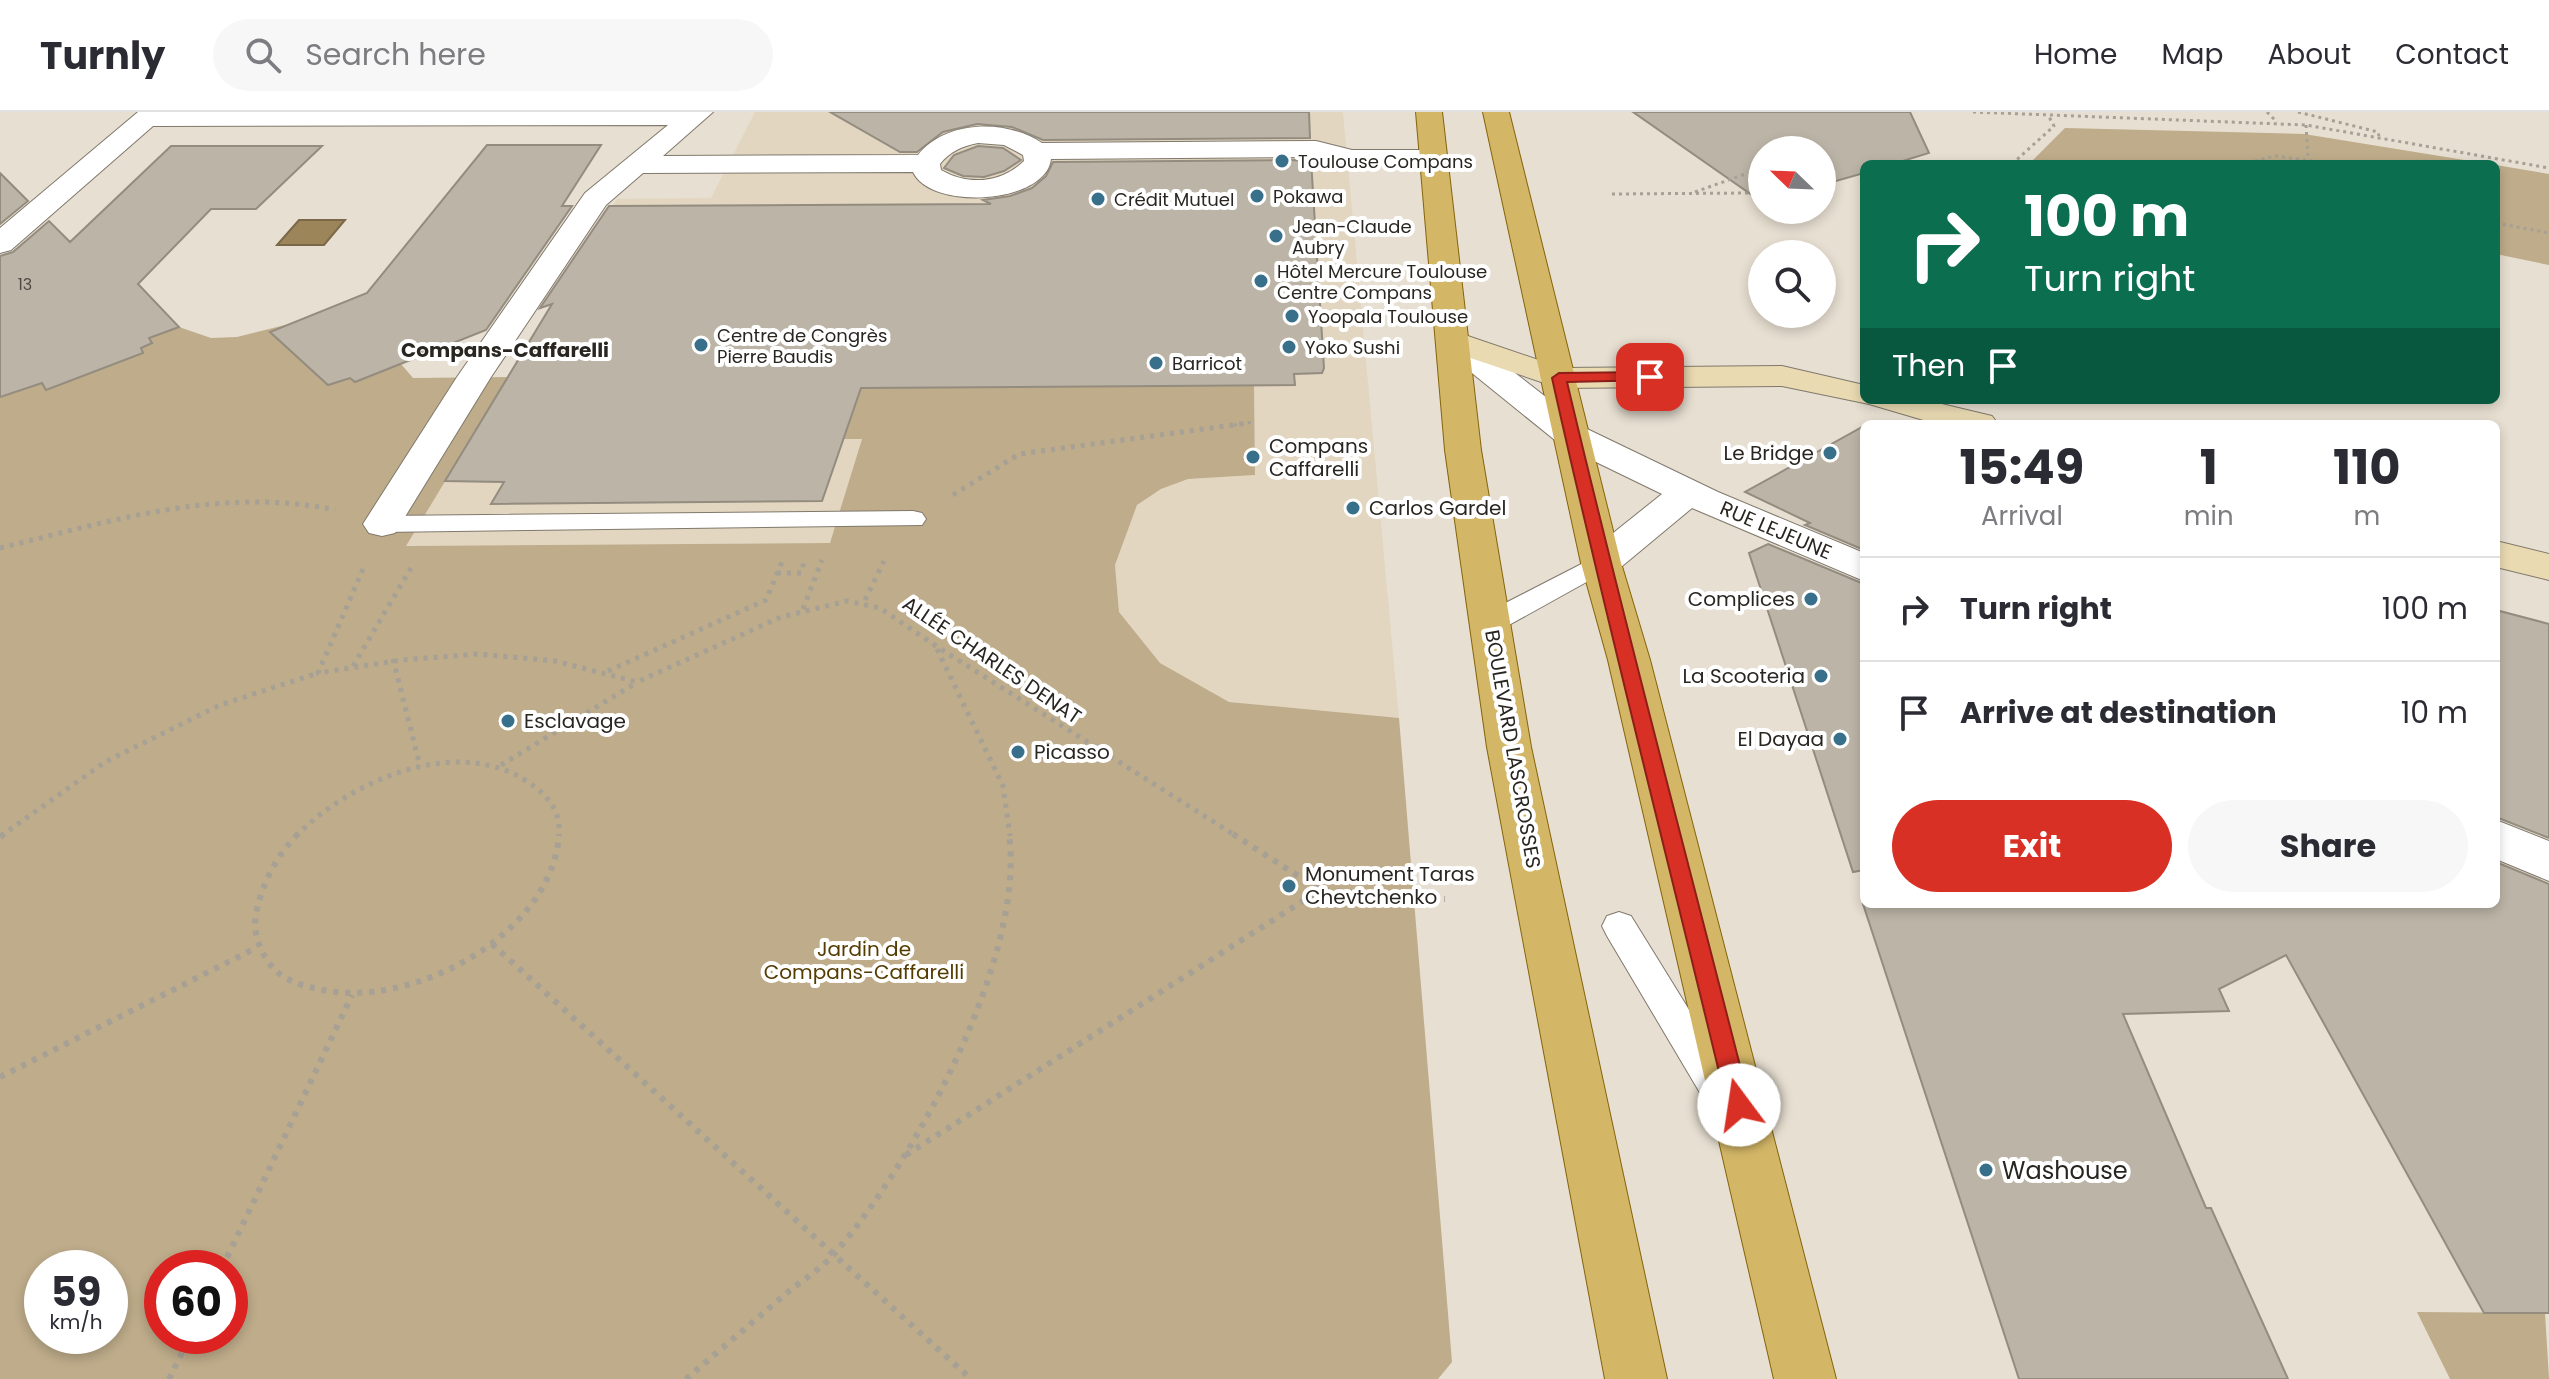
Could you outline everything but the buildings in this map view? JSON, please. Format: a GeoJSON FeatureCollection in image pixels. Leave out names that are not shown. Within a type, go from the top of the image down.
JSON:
{"type":"FeatureCollection","features":[{"type":"Feature","properties":{"kind":"main road","name":"BOULEVARD LASCROSSES"},"geometry":{"type":"LineString","coordinates":[[1429,112],[1463,450],[1509,747],[1636,1379]]}},
{"type":"Feature","properties":{"kind":"main road"},"geometry":{"type":"LineString","coordinates":[[1496,112],[1601,563],[1629,660],[1805,1379]]}},
{"type":"Feature","properties":{"kind":"street"},"geometry":{"type":"LineString","coordinates":[[382,524],[474,377],[595,199],[698,115]]}},
{"type":"Feature","properties":{"kind":"street"},"geometry":{"type":"LineString","coordinates":[[0,244],[146,118],[698,115]]}},
{"type":"Feature","properties":{"kind":"street"},"geometry":{"type":"LineString","coordinates":[[1032,163],[1014,138],[978,136],[943,145],[931,153],[926,163],[928,174],[940,184],[962,189],[987,189],[1032,163],[1316,171],[1352,158],[1434,158]]}},
{"type":"Feature","properties":{"kind":"street"},"geometry":{"type":"LineString","coordinates":[[637,165],[926,163]]}},
{"type":"Feature","properties":{"kind":"street"},"geometry":{"type":"LineString","coordinates":[[1453,341],[1559,378],[1782,376],[1860,394]]}},
{"type":"Feature","properties":{"kind":"street","name":"RUE LEJEUNE"},"geometry":{"type":"LineString","coordinates":[[1453,341],[1574,437],[1688,492],[1860,566]]}},
{"type":"Feature","properties":{"kind":"street"},"geometry":{"type":"LineString","coordinates":[[1899,404],[1964,420]]}},
{"type":"Feature","properties":{"kind":"street"},"geometry":{"type":"LineString","coordinates":[[1601,563],[1688,492]]}},
{"type":"Feature","properties":{"kind":"street"},"geometry":{"type":"LineString","coordinates":[[2500,555],[2549,567]]}},
{"type":"Feature","properties":{"kind":"street"},"geometry":{"type":"LineString","coordinates":[[2500,841],[2549,862]]}},
{"type":"Feature","properties":{"kind":"lane"},"geometry":{"type":"LineString","coordinates":[[382,524],[913,519]]}},
{"type":"Feature","properties":{"kind":"lane"},"geometry":{"type":"LineString","coordinates":[[1490,623],[1601,563]]}},
{"type":"Feature","properties":{"kind":"lane"},"geometry":{"type":"LineString","coordinates":[[1619,926],[1746,1135]]}},
{"type":"Feature","properties":{"kind":"path"},"geometry":{"type":"LineString","coordinates":[[1973,112],[2306,125],[2549,168]]}},
{"type":"Feature","properties":{"kind":"path"},"geometry":{"type":"LineString","coordinates":[[2267,112],[2278,123]]}},
{"type":"Feature","properties":{"kind":"path"},"geometry":{"type":"LineString","coordinates":[[2298,112],[2378,132],[2379,136]]}},
{"type":"Feature","properties":{"kind":"path"},"geometry":{"type":"LineString","coordinates":[[2016,160],[2054,126],[2048,115]]}},
{"type":"Feature","properties":{"kind":"path"},"geometry":{"type":"LineString","coordinates":[[2306,125],[2308,158]]}},
{"type":"Feature","properties":{"kind":"path"},"geometry":{"type":"LineString","coordinates":[[2250,160],[2278,156],[2317,160]]}},
{"type":"Feature","properties":{"kind":"path"},"geometry":{"type":"LineString","coordinates":[[1691,194],[1748,173]]}},
{"type":"Feature","properties":{"kind":"path"},"geometry":{"type":"LineString","coordinates":[[1612,194],[1748,193]]}},
{"type":"Feature","properties":{"kind":"path"},"geometry":{"type":"LineString","coordinates":[[2500,224],[2549,233]]}},
{"type":"Feature","properties":{"kind":"path"},"geometry":{"type":"LineString","coordinates":[[500,765],[637,682],[723,641],[803,609],[865,600],[884,560],[913,519],[1019,454],[1254,422]]}},
{"type":"Feature","properties":{"kind":"path"},"geometry":{"type":"LineString","coordinates":[[0,548],[155,511],[256,499],[329,508],[382,524],[318,673]]}},
{"type":"Feature","properties":{"kind":"path"},"geometry":{"type":"LineString","coordinates":[[352,666],[419,556]]}},
{"type":"Feature","properties":{"kind":"path"},"geometry":{"type":"LineString","coordinates":[[607,672],[766,600],[784,559],[774,559]]}},
{"type":"Feature","properties":{"kind":"path"},"geometry":{"type":"LineString","coordinates":[[777,573],[801,573]]}},
{"type":"Feature","properties":{"kind":"path"},"geometry":{"type":"LineString","coordinates":[[803,609],[816,577]]}},
{"type":"Feature","properties":{"kind":"path","name":"ALLÉE CHARLES DENAT"},"geometry":{"type":"LineString","coordinates":[[865,600],[894,612],[936,646],[1320,890],[1445,899]]}},
{"type":"Feature","properties":{"kind":"path"},"geometry":{"type":"LineString","coordinates":[[686,1379],[834,1254],[903,1157],[960,1053],[980,999],[1008,906],[1013,861],[1003,786],[936,646]]}},
{"type":"Feature","properties":{"kind":"path"},"geometry":{"type":"LineString","coordinates":[[0,837],[105,762],[220,705],[318,673],[393,659],[465,653],[562,659],[637,682]]}},
{"type":"Feature","properties":{"kind":"path"},"geometry":{"type":"LineString","coordinates":[[393,659],[420,766]]}},
{"type":"Feature","properties":{"kind":"path"},"geometry":{"type":"LineString","coordinates":[[462,761],[500,765],[533,779],[554,803],[561,834],[554,871],[530,909],[492,944],[449,971],[401,988],[352,995],[310,991],[276,974],[256,948],[254,906],[273,861],[313,819],[364,787],[420,766],[462,761]]}},
{"type":"Feature","properties":{"kind":"path"},"geometry":{"type":"LineString","coordinates":[[903,1157],[1320,890]]}},
{"type":"Feature","properties":{"kind":"path"},"geometry":{"type":"LineString","coordinates":[[492,944],[971,1379]]}},
{"type":"Feature","properties":{"kind":"path"},"geometry":{"type":"LineString","coordinates":[[0,1077],[256,948]]}},
{"type":"Feature","properties":{"kind":"path"},"geometry":{"type":"LineString","coordinates":[[231,1250],[352,995]]}},
{"type":"Feature","properties":{"kind":"path"},"geometry":{"type":"LineString","coordinates":[[169,1379],[181,1354]]}},
{"type":"Feature","properties":{"kind":"shaded area"},"geometry":{"type":"Polygon","coordinates":[[[755,112],[1343,112],[1399,718],[1229,702],[1160,663],[1119,612],[1115,565],[1137,505],[1161,489],[1188,479],[1255,475],[1254,386],[843,439],[862,438],[831,543],[405,546],[617,199],[711,198],[755,112]]]}},
{"type":"Feature","properties":{"kind":"shaded area"},"geometry":{"type":"Polygon","coordinates":[[[299,220],[345,220],[324,245],[277,245],[299,220]]]}},
{"type":"Feature","properties":{"kind":"green space"},"geometry":{"type":"Polygon","coordinates":[[[2065,128],[2304,134],[2464,160],[2033,160],[2065,128]]]}},
{"type":"Feature","properties":{"kind":"green space"},"geometry":{"type":"Polygon","coordinates":[[[2500,166],[2549,174],[2549,265],[2500,255],[2500,166]]]}},
{"type":"Feature","properties":{"kind":"green space","name":"Jardin de Compans-Caffarelli"},"geometry":{"type":"Polygon","coordinates":[[[293,323],[313,371],[328,385],[350,378],[355,382],[401,364],[413,378],[508,377],[406,546],[830,543],[862,439],[842,439],[861,388],[1254,385],[1255,475],[1188,479],[1161,489],[1137,505],[1115,565],[1119,612],[1160,663],[1229,702],[1399,718],[1452,1362],[1438,1379],[0,1379],[0,389],[7,386],[12,393],[142,353],[141,348],[149,338],[179,327],[211,338],[237,337],[293,323]]]}},
{"type":"Feature","properties":{"kind":"green space"},"geometry":{"type":"Polygon","coordinates":[[[2417,1312],[2545,1313],[2549,1379],[2450,1379],[2417,1312]]]}},
{"type":"Feature","properties":{"kind":"place","name":"Toulouse Compans"},"geometry":{"type":"Point","coordinates":[1282,161]}},
{"type":"Feature","properties":{"kind":"place","name":"Pokawa"},"geometry":{"type":"Point","coordinates":[1257,196]}},
{"type":"Feature","properties":{"kind":"place","name":"Crédit Mutuel"},"geometry":{"type":"Point","coordinates":[1098,199]}},
{"type":"Feature","properties":{"kind":"place","name":"Jean-Claude Aubry"},"geometry":{"type":"Point","coordinates":[1276,236]}},
{"type":"Feature","properties":{"kind":"place","name":"Hôtel Mercure Toulouse Centre Compans"},"geometry":{"type":"Point","coordinates":[1261,281]}},
{"type":"Feature","properties":{"kind":"place","name":"Yoopala Toulouse"},"geometry":{"type":"Point","coordinates":[1292,316]}},
{"type":"Feature","properties":{"kind":"place","name":"Centre de Congrès Pierre Baudis"},"geometry":{"type":"Point","coordinates":[701,345]}},
{"type":"Feature","properties":{"kind":"place","name":"Yoko Sushi"},"geometry":{"type":"Point","coordinates":[1289,347]}},
{"type":"Feature","properties":{"kind":"place","name":"Barricot"},"geometry":{"type":"Point","coordinates":[1156,363]}},
{"type":"Feature","properties":{"kind":"place","name":"Le Bridge"},"geometry":{"type":"Point","coordinates":[1830,453]}},
{"type":"Feature","properties":{"kind":"place","name":"Compans Caffarelli"},"geometry":{"type":"Point","coordinates":[1253,457]}},
{"type":"Feature","properties":{"kind":"place","name":"Carlos Gardel"},"geometry":{"type":"Point","coordinates":[1353,508]}},
{"type":"Feature","properties":{"kind":"place","name":"Complices"},"geometry":{"type":"Point","coordinates":[1811,599]}},
{"type":"Feature","properties":{"kind":"place","name":"La Scooteria"},"geometry":{"type":"Point","coordinates":[1821,676]}},
{"type":"Feature","properties":{"kind":"place","name":"Esclavage"},"geometry":{"type":"Point","coordinates":[508,721]}},
{"type":"Feature","properties":{"kind":"place","name":"El Dayaa"},"geometry":{"type":"Point","coordinates":[1840,739]}},
{"type":"Feature","properties":{"kind":"place","name":"Picasso"},"geometry":{"type":"Point","coordinates":[1018,752]}},
{"type":"Feature","properties":{"kind":"place","name":"Monument Taras Chevtchenko"},"geometry":{"type":"Point","coordinates":[1289,886]}},
{"type":"Feature","properties":{"kind":"place","name":"Washouse"},"geometry":{"type":"Point","coordinates":[1986,1170]}},
{"type":"Feature","properties":{"kind":"district","name":"Compans-Caffarelli"},"geometry":{"type":"Point","coordinates":[505,350]}},
{"type":"Feature","properties":{"kind":"route"},"geometry":{"type":"LineString","coordinates":[[1650,377],[1559,378],[1601,563],[1629,660],[1739,1105]]}}]}
